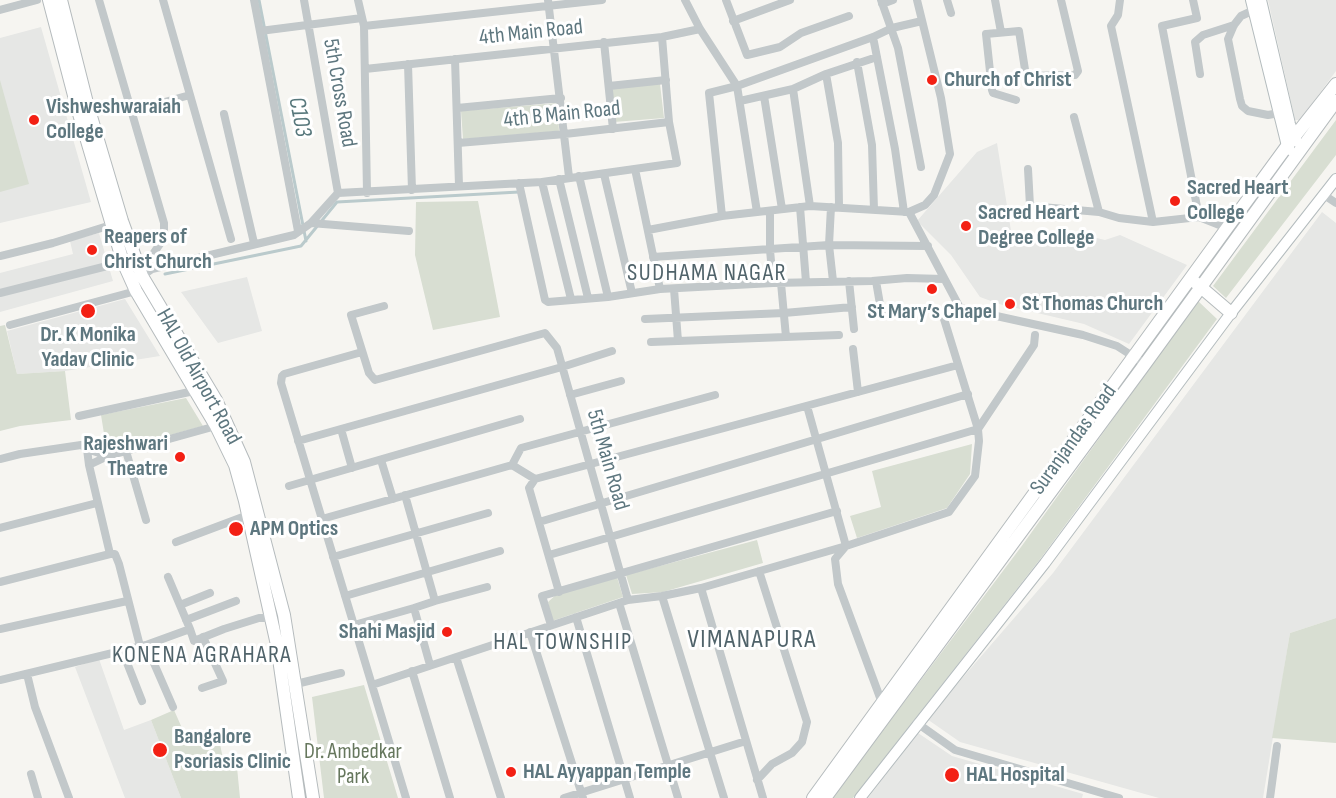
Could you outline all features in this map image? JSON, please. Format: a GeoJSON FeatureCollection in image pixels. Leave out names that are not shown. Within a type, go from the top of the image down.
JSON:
{"type":"FeatureCollection","features":[{"type":"Feature","properties":{"kind":"main road","name":"HAL Old Airport Road"},"geometry":{"type":"LineString","coordinates":[[49,0],[77,107],[123,262],[136,291],[194,391],[240,463],[248,515],[277,645],[299,798]]}},
{"type":"Feature","properties":{"kind":"main road","name":"HAL Old Airport Road"},"geometry":{"type":"LineString","coordinates":[[61,0],[90,114],[122,221],[140,271],[216,400],[240,463],[285,615],[313,798]]}},
{"type":"Feature","properties":{"kind":"main road","name":"Suranjandas Road"},"geometry":{"type":"LineString","coordinates":[[825,798],[1294,147],[1336,84]]}},
{"type":"Feature","properties":{"kind":"main road","name":"Suranjandas Road"},"geometry":{"type":"LineString","coordinates":[[1196,282],[1227,228],[1294,147],[1336,101]]}},
{"type":"Feature","properties":{"kind":"main road"},"geometry":{"type":"LineString","coordinates":[[1196,282],[1231,312]]}},
{"type":"Feature","properties":{"kind":"main road","name":"Suranjandas Road"},"geometry":{"type":"LineString","coordinates":[[813,798],[1140,360]]}},
{"type":"Feature","properties":{"kind":"street"},"geometry":{"type":"LineString","coordinates":[[0,10],[37,0]]}},
{"type":"Feature","properties":{"kind":"street"},"geometry":{"type":"LineString","coordinates":[[99,0],[164,223],[164,238],[140,271]]}},
{"type":"Feature","properties":{"kind":"street"},"geometry":{"type":"LineString","coordinates":[[163,0],[231,239]]}},
{"type":"Feature","properties":{"kind":"street"},"geometry":{"type":"LineString","coordinates":[[254,0],[298,231]]}},
{"type":"Feature","properties":{"kind":"street","name":"5th Cross Road"},"geometry":{"type":"LineString","coordinates":[[304,0],[338,193]]}},
{"type":"Feature","properties":{"kind":"street"},"geometry":{"type":"LineString","coordinates":[[358,0],[363,22],[367,193]]}},
{"type":"Feature","properties":{"kind":"street"},"geometry":{"type":"LineString","coordinates":[[260,31],[602,0]]}},
{"type":"Feature","properties":{"kind":"street"},"geometry":{"type":"LineString","coordinates":[[685,0],[700,29],[737,86],[757,212]]}},
{"type":"Feature","properties":{"kind":"street"},"geometry":{"type":"LineString","coordinates":[[726,0],[747,56],[780,46],[801,33],[849,16]]}},
{"type":"Feature","properties":{"kind":"street"},"geometry":{"type":"LineString","coordinates":[[734,21],[790,0]]}},
{"type":"Feature","properties":{"kind":"street"},"geometry":{"type":"LineString","coordinates":[[893,0],[882,2],[898,48],[921,167]]}},
{"type":"Feature","properties":{"kind":"street"},"geometry":{"type":"LineString","coordinates":[[648,230],[722,216],[810,206],[907,212],[925,205],[934,195],[950,154],[941,98],[917,0]]}},
{"type":"Feature","properties":{"kind":"street"},"geometry":{"type":"LineString","coordinates":[[947,0],[951,13]]}},
{"type":"Feature","properties":{"kind":"street"},"geometry":{"type":"LineString","coordinates":[[995,0],[1000,32]]}},
{"type":"Feature","properties":{"kind":"street"},"geometry":{"type":"LineString","coordinates":[[1016,100],[993,93],[985,36],[987,33],[1019,31],[1026,76],[1075,75],[1078,71],[1061,0]]}},
{"type":"Feature","properties":{"kind":"street"},"geometry":{"type":"LineString","coordinates":[[1120,0],[1118,15],[1111,26],[1153,222]]}},
{"type":"Feature","properties":{"kind":"street"},"geometry":{"type":"LineString","coordinates":[[1193,0],[1197,18],[1162,26],[1199,217]]}},
{"type":"Feature","properties":{"kind":"street"},"geometry":{"type":"LineString","coordinates":[[1262,0],[1294,147]]}},
{"type":"Feature","properties":{"kind":"street"},"geometry":{"type":"LineString","coordinates":[[549,3],[569,177]]}},
{"type":"Feature","properties":{"kind":"street"},"geometry":{"type":"LineString","coordinates":[[1279,113],[1268,115],[1248,111],[1242,106],[1228,42],[1234,25],[1253,5],[1279,113],[1294,147]]}},
{"type":"Feature","properties":{"kind":"street"},"geometry":{"type":"LineString","coordinates":[[722,216],[709,93],[737,86],[892,28],[922,21]]}},
{"type":"Feature","properties":{"kind":"street"},"geometry":{"type":"LineString","coordinates":[[1200,74],[1195,42],[1203,35],[1234,25]]}},
{"type":"Feature","properties":{"kind":"street","name":"4th Main Road"},"geometry":{"type":"LineString","coordinates":[[365,69],[662,37],[700,29]]}},
{"type":"Feature","properties":{"kind":"street"},"geometry":{"type":"LineString","coordinates":[[140,271],[294,235],[311,223],[338,193],[542,182],[677,163],[669,122],[662,37]]}},
{"type":"Feature","properties":{"kind":"street"},"geometry":{"type":"LineString","coordinates":[[873,37],[907,212],[928,246],[960,308],[1083,335],[1116,346],[1140,360]]}},
{"type":"Feature","properties":{"kind":"street"},"geometry":{"type":"LineString","coordinates":[[604,42],[613,129]]}},
{"type":"Feature","properties":{"kind":"street"},"geometry":{"type":"LineString","coordinates":[[740,101],[793,89],[857,62],[877,57]]}},
{"type":"Feature","properties":{"kind":"street"},"geometry":{"type":"LineString","coordinates":[[455,59],[459,186]]}},
{"type":"Feature","properties":{"kind":"street"},"geometry":{"type":"LineString","coordinates":[[857,62],[872,146],[874,210]]}},
{"type":"Feature","properties":{"kind":"street"},"geometry":{"type":"LineString","coordinates":[[408,64],[412,190]]}},
{"type":"Feature","properties":{"kind":"street"},"geometry":{"type":"LineString","coordinates":[[826,74],[838,142],[835,206],[828,245],[833,281]]}},
{"type":"Feature","properties":{"kind":"street"},"geometry":{"type":"LineString","coordinates":[[609,86],[666,80]]}},
{"type":"Feature","properties":{"kind":"street"},"geometry":{"type":"LineString","coordinates":[[793,89],[810,206]]}},
{"type":"Feature","properties":{"kind":"street"},"geometry":{"type":"LineString","coordinates":[[132,111],[190,95]]}},
{"type":"Feature","properties":{"kind":"street"},"geometry":{"type":"LineString","coordinates":[[764,96],[782,209]]}},
{"type":"Feature","properties":{"kind":"street"},"geometry":{"type":"LineString","coordinates":[[457,108],[561,98]]}},
{"type":"Feature","properties":{"kind":"street"},"geometry":{"type":"LineString","coordinates":[[224,114],[254,243]]}},
{"type":"Feature","properties":{"kind":"street"},"geometry":{"type":"LineString","coordinates":[[1074,117],[1099,212]]}},
{"type":"Feature","properties":{"kind":"street","name":"4th B Main Road"},"geometry":{"type":"LineString","coordinates":[[458,143],[669,122]]}},
{"type":"Feature","properties":{"kind":"street"},"geometry":{"type":"LineString","coordinates":[[635,169],[660,289]]}},
{"type":"Feature","properties":{"kind":"street"},"geometry":{"type":"LineString","coordinates":[[1028,169],[1030,206],[1099,212],[1119,218],[1153,222],[1199,217],[1227,228]]}},
{"type":"Feature","properties":{"kind":"street"},"geometry":{"type":"LineString","coordinates":[[604,174],[632,293]]}},
{"type":"Feature","properties":{"kind":"street"},"geometry":{"type":"LineString","coordinates":[[579,176],[608,297]]}},
{"type":"Feature","properties":{"kind":"street"},"geometry":{"type":"LineString","coordinates":[[559,179],[588,298]]}},
{"type":"Feature","properties":{"kind":"street"},"geometry":{"type":"LineString","coordinates":[[860,798],[1045,563],[1231,312],[1336,179]]}},
{"type":"Feature","properties":{"kind":"street"},"geometry":{"type":"LineString","coordinates":[[542,182],[572,299]]}},
{"type":"Feature","properties":{"kind":"street"},"geometry":{"type":"LineString","coordinates":[[519,183],[548,302],[608,297],[660,289],[907,278],[944,279]]}},
{"type":"Feature","properties":{"kind":"street"},"geometry":{"type":"LineString","coordinates":[[1324,195],[1336,203]]}},
{"type":"Feature","properties":{"kind":"street"},"geometry":{"type":"LineString","coordinates":[[800,207],[806,282]]}},
{"type":"Feature","properties":{"kind":"street"},"geometry":{"type":"LineString","coordinates":[[770,211],[770,250],[784,313],[786,337]]}},
{"type":"Feature","properties":{"kind":"street"},"geometry":{"type":"LineString","coordinates":[[311,223],[409,231]]}},
{"type":"Feature","properties":{"kind":"street"},"geometry":{"type":"LineString","coordinates":[[0,256],[111,225]]}},
{"type":"Feature","properties":{"kind":"street"},"geometry":{"type":"LineString","coordinates":[[653,257],[828,245],[928,246]]}},
{"type":"Feature","properties":{"kind":"street"},"geometry":{"type":"LineString","coordinates":[[0,293],[123,262]]}},
{"type":"Feature","properties":{"kind":"street"},"geometry":{"type":"LineString","coordinates":[[849,281],[854,329]]}},
{"type":"Feature","properties":{"kind":"street"},"geometry":{"type":"LineString","coordinates":[[876,281],[882,316]]}},
{"type":"Feature","properties":{"kind":"street"},"geometry":{"type":"LineString","coordinates":[[674,289],[678,341]]}},
{"type":"Feature","properties":{"kind":"street"},"geometry":{"type":"LineString","coordinates":[[10,325],[136,291]]}},
{"type":"Feature","properties":{"kind":"street"},"geometry":{"type":"LineString","coordinates":[[384,306],[351,315],[362,352],[282,376],[281,383],[406,798]]}},
{"type":"Feature","properties":{"kind":"street"},"geometry":{"type":"LineString","coordinates":[[645,319],[784,313],[852,307]]}},
{"type":"Feature","properties":{"kind":"street"},"geometry":{"type":"LineString","coordinates":[[372,685],[628,600],[701,588],[846,546],[949,512],[975,476],[979,441],[968,394],[944,319]]}},
{"type":"Feature","properties":{"kind":"street","name":"5th Main Road"},"geometry":{"type":"LineString","coordinates":[[362,352],[369,374],[375,380],[545,333],[557,348],[628,600]]}},
{"type":"Feature","properties":{"kind":"street"},"geometry":{"type":"LineString","coordinates":[[651,342],[840,335]]}},
{"type":"Feature","properties":{"kind":"street"},"geometry":{"type":"LineString","coordinates":[[549,555],[978,429],[1034,345],[1035,335]]}},
{"type":"Feature","properties":{"kind":"street"},"geometry":{"type":"LineString","coordinates":[[853,349],[858,392]]}},
{"type":"Feature","properties":{"kind":"street"},"geometry":{"type":"LineString","coordinates":[[298,441],[612,351]]}},
{"type":"Feature","properties":{"kind":"street"},"geometry":{"type":"LineString","coordinates":[[559,592],[529,488],[535,479],[958,365]]}},
{"type":"Feature","properties":{"kind":"street"},"geometry":{"type":"LineString","coordinates":[[570,395],[621,381]]}},
{"type":"Feature","properties":{"kind":"street"},"geometry":{"type":"LineString","coordinates":[[79,416],[194,391]]}},
{"type":"Feature","properties":{"kind":"street"},"geometry":{"type":"LineString","coordinates":[[539,522],[968,394]]}},
{"type":"Feature","properties":{"kind":"street"},"geometry":{"type":"LineString","coordinates":[[322,519],[512,465],[521,448],[715,395]]}},
{"type":"Feature","properties":{"kind":"street"},"geometry":{"type":"LineString","coordinates":[[807,406],[846,546]]}},
{"type":"Feature","properties":{"kind":"street"},"geometry":{"type":"LineString","coordinates":[[289,486],[520,419]]}},
{"type":"Feature","properties":{"kind":"street"},"geometry":{"type":"LineString","coordinates":[[90,465],[108,456],[216,426]]}},
{"type":"Feature","properties":{"kind":"street"},"geometry":{"type":"LineString","coordinates":[[341,429],[352,468]]}},
{"type":"Feature","properties":{"kind":"street"},"geometry":{"type":"LineString","coordinates":[[0,459],[81,445],[87,450],[108,456]]}},
{"type":"Feature","properties":{"kind":"street"},"geometry":{"type":"LineString","coordinates":[[87,450],[110,554]]}},
{"type":"Feature","properties":{"kind":"street"},"geometry":{"type":"LineString","coordinates":[[126,451],[146,520]]}},
{"type":"Feature","properties":{"kind":"street"},"geometry":{"type":"LineString","coordinates":[[381,460],[393,499]]}},
{"type":"Feature","properties":{"kind":"street"},"geometry":{"type":"LineString","coordinates":[[512,465],[535,479]]}},
{"type":"Feature","properties":{"kind":"street"},"geometry":{"type":"LineString","coordinates":[[405,495],[435,602]]}},
{"type":"Feature","properties":{"kind":"street"},"geometry":{"type":"LineString","coordinates":[[0,528],[97,503]]}},
{"type":"Feature","properties":{"kind":"street"},"geometry":{"type":"LineString","coordinates":[[551,625],[542,596],[837,511]]}},
{"type":"Feature","properties":{"kind":"street"},"geometry":{"type":"LineString","coordinates":[[333,557],[488,513]]}},
{"type":"Feature","properties":{"kind":"street"},"geometry":{"type":"LineString","coordinates":[[176,542],[248,515]]}},
{"type":"Feature","properties":{"kind":"street"},"geometry":{"type":"LineString","coordinates":[[846,546],[835,559],[835,569],[849,617],[882,703]]}},
{"type":"Feature","properties":{"kind":"street"},"geometry":{"type":"LineString","coordinates":[[345,596],[500,551]]}},
{"type":"Feature","properties":{"kind":"street"},"geometry":{"type":"LineString","coordinates":[[0,582],[115,554],[127,601],[143,645],[173,707]]}},
{"type":"Feature","properties":{"kind":"street"},"geometry":{"type":"LineString","coordinates":[[758,780],[772,764],[792,753],[802,742],[807,722],[759,571]]}},
{"type":"Feature","properties":{"kind":"street"},"geometry":{"type":"LineString","coordinates":[[168,577],[194,640],[259,618],[271,618]]}},
{"type":"Feature","properties":{"kind":"street"},"geometry":{"type":"LineString","coordinates":[[354,625],[487,586]]}},
{"type":"Feature","properties":{"kind":"street"},"geometry":{"type":"LineString","coordinates":[[701,588],[763,798]]}},
{"type":"Feature","properties":{"kind":"street"},"geometry":{"type":"LineString","coordinates":[[180,605],[210,593]]}},
{"type":"Feature","properties":{"kind":"street"},"geometry":{"type":"LineString","coordinates":[[662,596],[724,798]]}},
{"type":"Feature","properties":{"kind":"street"},"geometry":{"type":"LineString","coordinates":[[0,629],[127,601]]}},
{"type":"Feature","properties":{"kind":"street"},"geometry":{"type":"LineString","coordinates":[[186,620],[236,601]]}},
{"type":"Feature","properties":{"kind":"street"},"geometry":{"type":"LineString","coordinates":[[620,603],[678,798]]}},
{"type":"Feature","properties":{"kind":"street"},"geometry":{"type":"LineString","coordinates":[[414,608],[430,665]]}},
{"type":"Feature","properties":{"kind":"street"},"geometry":{"type":"LineString","coordinates":[[576,617],[630,798]]}},
{"type":"Feature","properties":{"kind":"street"},"geometry":{"type":"LineString","coordinates":[[0,669],[1,680],[143,645],[190,629]]}},
{"type":"Feature","properties":{"kind":"street"},"geometry":{"type":"LineString","coordinates":[[530,632],[582,795]]}},
{"type":"Feature","properties":{"kind":"street"},"geometry":{"type":"LineString","coordinates":[[202,688],[223,681],[203,637]]}},
{"type":"Feature","properties":{"kind":"street"},"geometry":{"type":"LineString","coordinates":[[122,650],[142,701]]}},
{"type":"Feature","properties":{"kind":"street"},"geometry":{"type":"LineString","coordinates":[[456,657],[501,798]]}},
{"type":"Feature","properties":{"kind":"street"},"geometry":{"type":"LineString","coordinates":[[412,672],[450,798]]}},
{"type":"Feature","properties":{"kind":"street"},"geometry":{"type":"LineString","coordinates":[[296,684],[341,673]]}},
{"type":"Feature","properties":{"kind":"street"},"geometry":{"type":"LineString","coordinates":[[27,674],[35,707],[69,798]]}},
{"type":"Feature","properties":{"kind":"street"},"geometry":{"type":"LineString","coordinates":[[917,723],[956,750],[1097,795],[1119,798]]}},
{"type":"Feature","properties":{"kind":"street"},"geometry":{"type":"LineString","coordinates":[[564,798],[582,795],[624,779],[746,741]]}},
{"type":"Feature","properties":{"kind":"street"},"geometry":{"type":"LineString","coordinates":[[1270,798],[1277,746]]}},
{"type":"Feature","properties":{"kind":"street"},"geometry":{"type":"LineString","coordinates":[[31,774],[38,798]]}},
{"type":"Feature","properties":{"kind":"shaded area"},"geometry":{"type":"Polygon","coordinates":[[[1268,0],[1336,0],[1336,71],[1300,120],[1295,120],[1268,0]]]}},
{"type":"Feature","properties":{"kind":"shaded area","name":"Vishweshwaraiah College"},"geometry":{"type":"Polygon","coordinates":[[[41,27],[91,202],[0,223],[0,38],[41,27]]]}},
{"type":"Feature","properties":{"kind":"shaded area"},"geometry":{"type":"Polygon","coordinates":[[[997,143],[1011,231],[1030,234],[1084,235],[1105,240],[1120,235],[1187,265],[1129,344],[1084,324],[999,304],[980,297],[951,255],[917,221],[977,152],[997,143]]]}},
{"type":"Feature","properties":{"kind":"shaded area"},"geometry":{"type":"Polygon","coordinates":[[[1322,212],[1336,223],[1336,618],[1290,633],[1263,798],[1159,798],[960,742],[927,719],[1053,573],[1322,212]]]}},
{"type":"Feature","properties":{"kind":"shaded area"},"geometry":{"type":"Polygon","coordinates":[[[99,233],[113,281],[0,312],[0,273],[73,254],[70,241],[99,233]]]}},
{"type":"Feature","properties":{"kind":"shaded area"},"geometry":{"type":"Polygon","coordinates":[[[247,277],[262,331],[218,343],[181,292],[247,277]]]}},
{"type":"Feature","properties":{"kind":"shaded area"},"geometry":{"type":"Polygon","coordinates":[[[125,299],[160,356],[65,371],[17,374],[7,331],[125,299]]]}},
{"type":"Feature","properties":{"kind":"shaded area"},"geometry":{"type":"Polygon","coordinates":[[[99,659],[124,730],[151,720],[181,798],[125,798],[75,667],[99,659]]]}},
{"type":"Feature","properties":{"kind":"shaded area","name":"HAL Hospital"},"geometry":{"type":"Polygon","coordinates":[[[918,733],[952,756],[1083,794],[1082,798],[868,798],[918,733]]]}},
{"type":"Feature","properties":{"kind":"green space"},"geometry":{"type":"Polygon","coordinates":[[[0,80],[29,184],[0,192],[0,80]]]}},
{"type":"Feature","properties":{"kind":"green space"},"geometry":{"type":"Polygon","coordinates":[[[660,84],[664,118],[614,122],[610,89],[660,84]]]}},
{"type":"Feature","properties":{"kind":"green space"},"geometry":{"type":"Polygon","coordinates":[[[557,103],[559,131],[463,139],[461,111],[557,103]]]}},
{"type":"Feature","properties":{"kind":"green space"},"geometry":{"type":"Polygon","coordinates":[[[1336,120],[1336,155],[1226,298],[1213,286],[1336,120]]]}},
{"type":"Feature","properties":{"kind":"green space"},"geometry":{"type":"Polygon","coordinates":[[[478,201],[500,317],[433,330],[415,255],[416,202],[478,201]]]}},
{"type":"Feature","properties":{"kind":"green space"},"geometry":{"type":"Polygon","coordinates":[[[1198,301],[1217,319],[1041,558],[853,798],[832,798],[1021,547],[1198,301]]]}},
{"type":"Feature","properties":{"kind":"green space"},"geometry":{"type":"Polygon","coordinates":[[[5,325],[17,374],[65,371],[71,420],[20,426],[0,431],[0,326],[5,325]]]}},
{"type":"Feature","properties":{"kind":"green space"},"geometry":{"type":"Polygon","coordinates":[[[186,398],[203,426],[107,452],[101,415],[186,398]]]}},
{"type":"Feature","properties":{"kind":"green space"},"geometry":{"type":"Polygon","coordinates":[[[972,444],[970,474],[947,508],[857,538],[850,516],[881,507],[872,471],[972,444]]]}},
{"type":"Feature","properties":{"kind":"green space"},"geometry":{"type":"Polygon","coordinates":[[[757,540],[763,563],[663,592],[632,594],[626,575],[757,540]]]}},
{"type":"Feature","properties":{"kind":"green space"},"geometry":{"type":"Polygon","coordinates":[[[617,577],[623,597],[552,621],[548,602],[558,593],[617,577]]]}},
{"type":"Feature","properties":{"kind":"green space"},"geometry":{"type":"Polygon","coordinates":[[[1336,618],[1336,743],[1272,738],[1290,633],[1336,618]]]}},
{"type":"Feature","properties":{"kind":"green space","name":"Dr. Ambedkar Park"},"geometry":{"type":"Polygon","coordinates":[[[364,685],[398,798],[324,798],[312,697],[364,685]]]}},
{"type":"Feature","properties":{"kind":"green space"},"geometry":{"type":"Polygon","coordinates":[[[174,710],[189,744],[218,734],[223,759],[236,757],[240,798],[181,798],[151,720],[174,710]]]}},
{"type":"Feature","properties":{"kind":"waterway","name":"C103"},"geometry":{"type":"LineString","coordinates":[[259,0],[306,241]]}},
{"type":"Feature","properties":{"kind":"waterway","name":"C103"},"geometry":{"type":"LineString","coordinates":[[165,274],[301,246],[337,202],[519,192]]}},
{"type":"Feature","properties":{"kind":"place","name":"Church of Christ"},"geometry":{"type":"Point","coordinates":[932,80]}},
{"type":"Feature","properties":{"kind":"place","name":"Vishweshwaraiah College"},"geometry":{"type":"Point","coordinates":[34,120]}},
{"type":"Feature","properties":{"kind":"place","name":"Sacred Heart College"},"geometry":{"type":"Point","coordinates":[1175,201]}},
{"type":"Feature","properties":{"kind":"place","name":"Sacred Heart Degree College"},"geometry":{"type":"Point","coordinates":[966,226]}},
{"type":"Feature","properties":{"kind":"place","name":"Reapers of Christ Church"},"geometry":{"type":"Point","coordinates":[92,250]}},
{"type":"Feature","properties":{"kind":"place","name":"St Mary’s Chapel"},"geometry":{"type":"Point","coordinates":[932,289]}},
{"type":"Feature","properties":{"kind":"place","name":"St Thomas Church"},"geometry":{"type":"Point","coordinates":[1010,304]}},
{"type":"Feature","properties":{"kind":"place","name":"Dr. K Monika Yadav Clinic"},"geometry":{"type":"Point","coordinates":[88,311]}},
{"type":"Feature","properties":{"kind":"place","name":"Rajeshwari Theatre"},"geometry":{"type":"Point","coordinates":[180,457]}},
{"type":"Feature","properties":{"kind":"place","name":"APM Optics"},"geometry":{"type":"Point","coordinates":[236,529]}},
{"type":"Feature","properties":{"kind":"place","name":"Shahi Masjid"},"geometry":{"type":"Point","coordinates":[447,632]}},
{"type":"Feature","properties":{"kind":"place","name":"Bangalore Psoriasis Clinic"},"geometry":{"type":"Point","coordinates":[160,750]}},
{"type":"Feature","properties":{"kind":"place","name":"HAL Ayyappan Temple"},"geometry":{"type":"Point","coordinates":[511,772]}},
{"type":"Feature","properties":{"kind":"place","name":"HAL Hospital"},"geometry":{"type":"Point","coordinates":[952,775]}},
{"type":"Feature","properties":{"kind":"district","name":"SUDHAMA NAGAR"},"geometry":{"type":"Point","coordinates":[707,274]}},
{"type":"Feature","properties":{"kind":"district","name":"VIMANAPURA"},"geometry":{"type":"Point","coordinates":[752,640]}},
{"type":"Feature","properties":{"kind":"district","name":"HAL TOWNSHIP"},"geometry":{"type":"Point","coordinates":[563,643]}},
{"type":"Feature","properties":{"kind":"district","name":"KONENA AGRAHARA"},"geometry":{"type":"Point","coordinates":[202,656]}}]}
